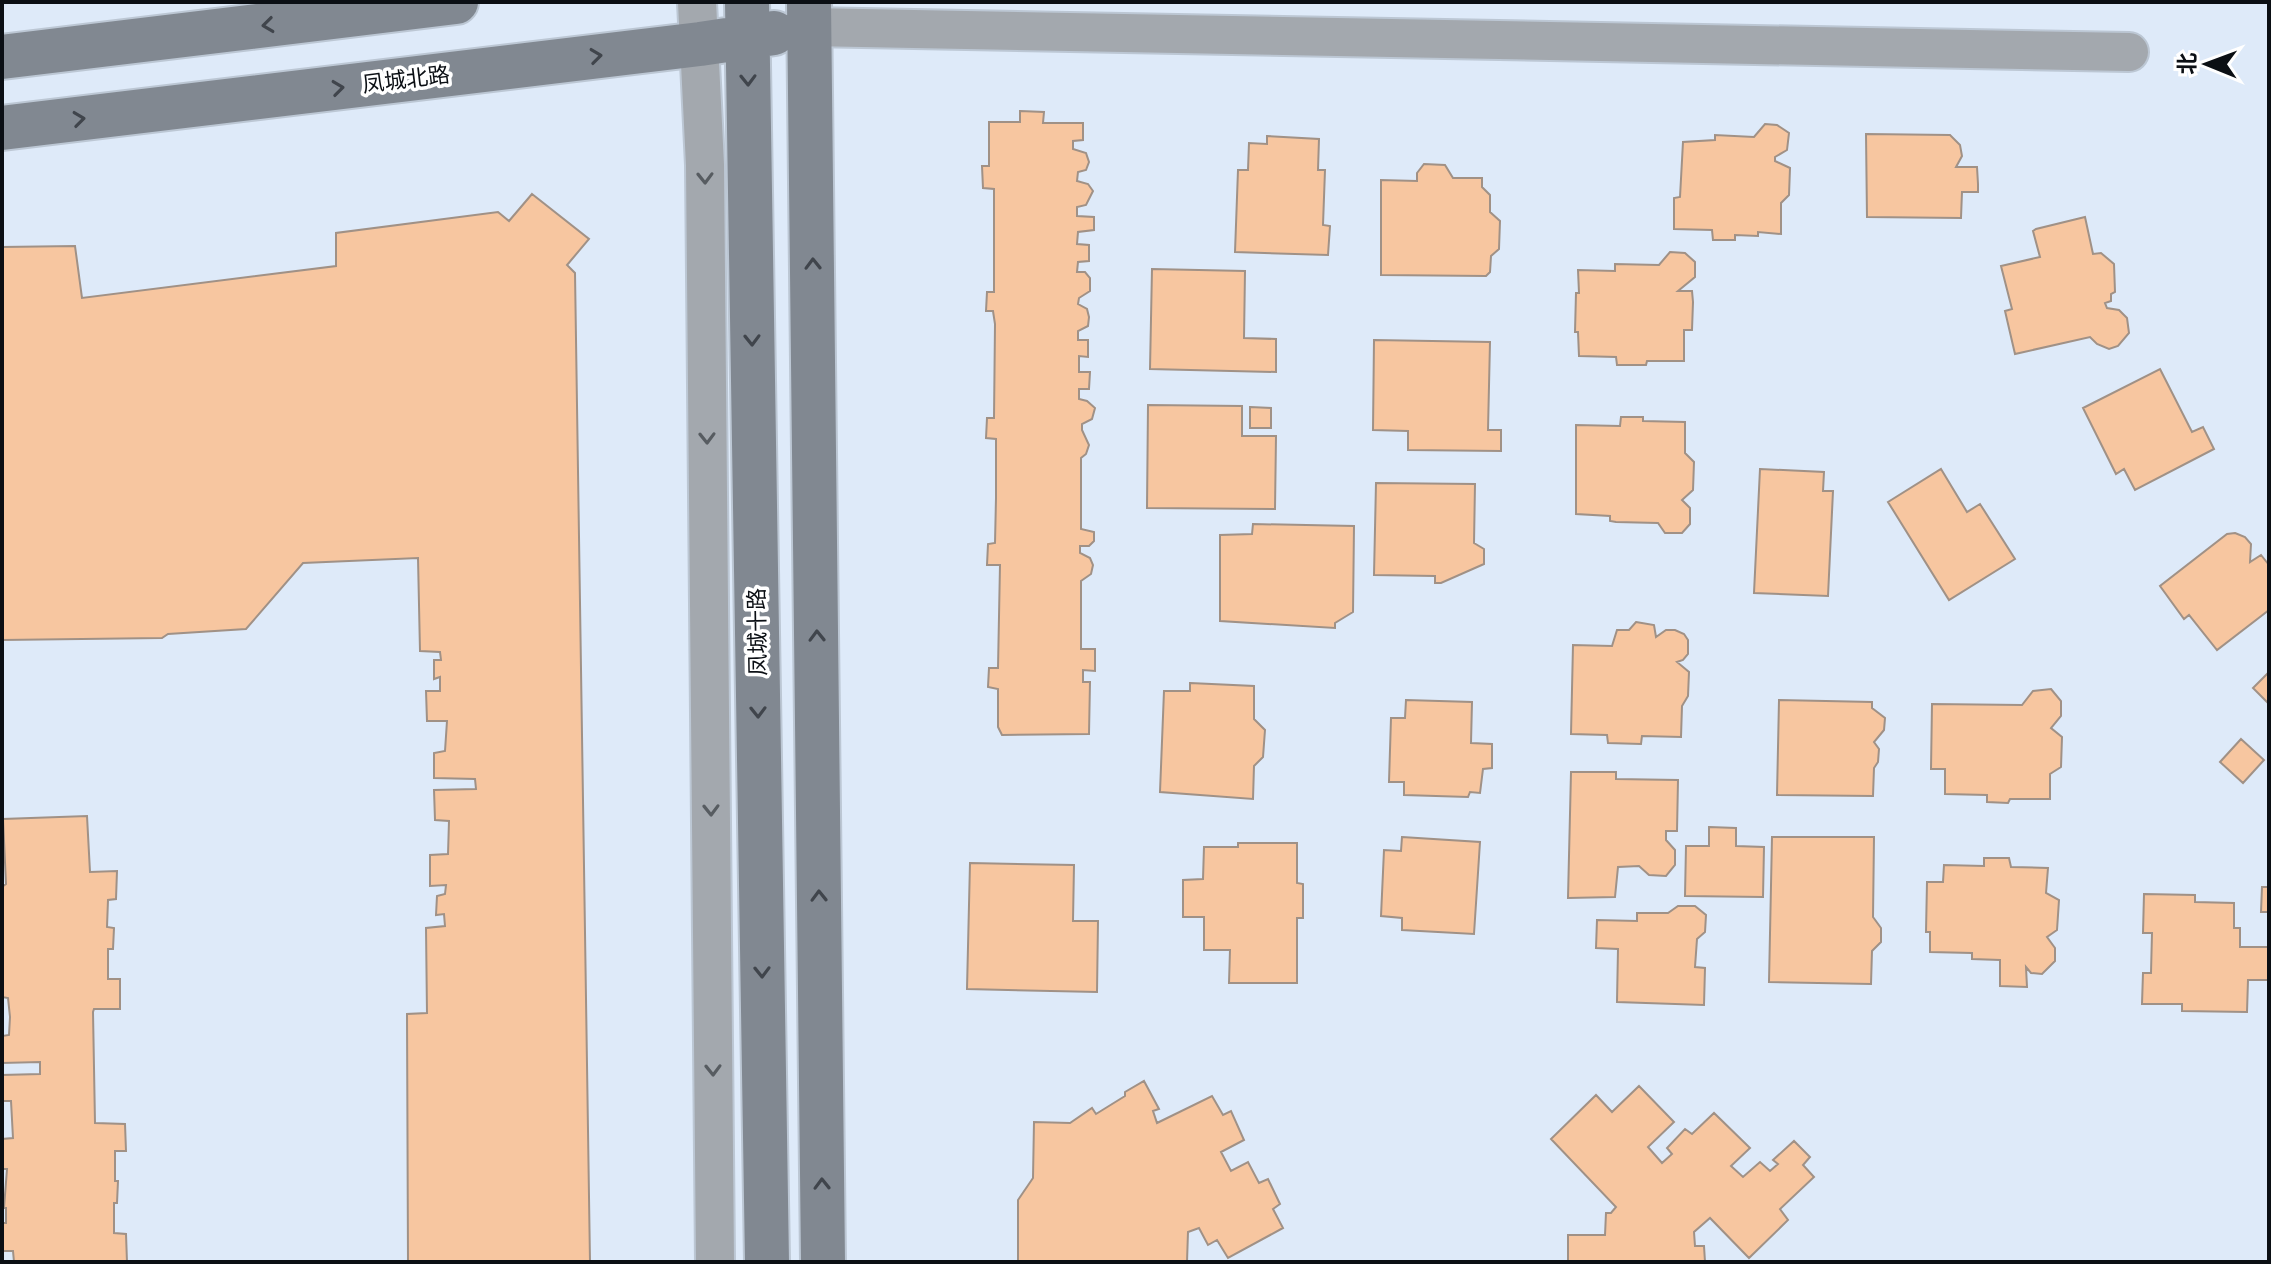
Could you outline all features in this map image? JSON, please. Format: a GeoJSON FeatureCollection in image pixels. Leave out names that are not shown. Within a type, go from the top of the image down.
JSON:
{"type":"FeatureCollection","features":[{"type":"Feature","properties":{"kind":"main road"},"geometry":{"type":"LineString","coordinates":[[2,57],[456,2]]}},
{"type":"Feature","properties":{"kind":"main road"},"geometry":{"type":"LineString","coordinates":[[810,15],[823,1262]]}},
{"type":"Feature","properties":{"kind":"main road","name":"凤城北路"},"geometry":{"type":"LineString","coordinates":[[2,128],[698,23],[810,15]]}},
{"type":"Feature","properties":{"kind":"main road","name":"凤城十路"},"geometry":{"type":"LineString","coordinates":[[747,19],[767,1262]]}},
{"type":"Feature","properties":{"kind":"street"},"geometry":{"type":"LineString","coordinates":[[810,15],[2129,52]]}},
{"type":"Feature","properties":{"kind":"street"},"geometry":{"type":"LineString","coordinates":[[698,23],[704,149],[715,1262]]}},
{"type":"Feature","properties":{"kind":"building"},"geometry":{"type":"Polygon","coordinates":[[[1020,111],[1044,112],[1043,123],[1083,123],[1083,140],[1073,141],[1073,149],[1086,153],[1089,162],[1086,170],[1078,172],[1077,181],[1088,184],[1093,191],[1086,205],[1077,207],[1077,216],[1094,217],[1094,230],[1078,232],[1077,244],[1089,245],[1089,261],[1078,262],[1077,272],[1085,272],[1090,278],[1090,291],[1079,298],[1078,304],[1087,309],[1089,317],[1088,326],[1078,331],[1078,340],[1088,340],[1088,357],[1079,356],[1079,372],[1090,372],[1089,389],[1079,389],[1079,399],[1095,408],[1092,419],[1082,424],[1089,445],[1081,458],[1081,529],[1094,532],[1094,541],[1089,546],[1080,546],[1080,553],[1090,558],[1093,565],[1091,574],[1081,581],[1081,649],[1095,649],[1095,671],[1083,670],[1083,682],[1090,682],[1089,734],[1002,735],[998,727],[998,689],[988,687],[989,668],[998,668],[1000,565],[987,565],[988,544],[995,543],[996,498],[996,439],[986,438],[987,418],[994,418],[995,324],[993,311],[986,311],[987,292],[994,292],[994,189],[983,188],[982,166],[989,166],[989,122],[1020,122],[1020,111]]]}},
{"type":"Feature","properties":{"kind":"building"},"geometry":{"type":"Polygon","coordinates":[[[1765,124],[1777,125],[1789,133],[1787,150],[1775,157],[1775,161],[1790,168],[1789,195],[1781,203],[1781,234],[1758,232],[1758,236],[1735,235],[1735,240],[1713,240],[1712,230],[1674,229],[1674,198],[1680,197],[1683,142],[1715,140],[1715,135],[1754,137],[1765,124]]]}},
{"type":"Feature","properties":{"kind":"building"},"geometry":{"type":"Polygon","coordinates":[[[1866,134],[1950,135],[1960,145],[1962,156],[1956,167],[1977,167],[1978,192],[1962,192],[1961,218],[1867,217],[1866,134]]]}},
{"type":"Feature","properties":{"kind":"building"},"geometry":{"type":"Polygon","coordinates":[[[1267,136],[1319,139],[1318,170],[1325,170],[1323,225],[1330,226],[1328,255],[1235,252],[1238,170],[1248,170],[1249,143],[1267,144],[1267,136]]]}},
{"type":"Feature","properties":{"kind":"building"},"geometry":{"type":"Polygon","coordinates":[[[1424,164],[1445,165],[1453,178],[1482,178],[1482,187],[1490,195],[1490,212],[1500,221],[1499,249],[1491,256],[1490,272],[1486,276],[1381,275],[1381,180],[1417,181],[1417,173],[1424,164]]]}},
{"type":"Feature","properties":{"kind":"building"},"geometry":{"type":"Polygon","coordinates":[[[532,194],[589,239],[567,265],[575,273],[590,1262],[408,1262],[407,1014],[427,1013],[426,928],[445,926],[444,914],[436,915],[437,896],[445,894],[446,885],[430,886],[430,855],[448,854],[449,821],[435,820],[434,790],[476,789],[475,779],[434,778],[434,753],[445,751],[447,721],[427,721],[426,691],[440,691],[440,677],[434,679],[434,660],[441,660],[440,652],[420,651],[418,558],[303,563],[246,629],[168,634],[162,638],[2,640],[2,247],[75,246],[82,298],[336,266],[336,233],[498,212],[509,221],[532,194]]]}},
{"type":"Feature","properties":{"kind":"building"},"geometry":{"type":"Polygon","coordinates":[[[2085,217],[2093,254],[2101,253],[2114,264],[2115,292],[2111,294],[2111,301],[2105,303],[2107,308],[2119,310],[2127,318],[2129,333],[2118,346],[2109,349],[2090,337],[2015,354],[2005,311],[2012,309],[2001,266],[2040,257],[2033,231],[2036,229],[2085,217]]]}},
{"type":"Feature","properties":{"kind":"building"},"geometry":{"type":"Polygon","coordinates":[[[1670,252],[1685,253],[1695,262],[1695,277],[1678,291],[1692,291],[1693,302],[1692,330],[1684,330],[1684,361],[1617,365],[1616,357],[1579,356],[1578,332],[1575,332],[1578,270],[1615,271],[1615,264],[1659,265],[1670,252]]]}},
{"type":"Feature","properties":{"kind":"building"},"geometry":{"type":"Polygon","coordinates":[[[1152,269],[1245,271],[1244,338],[1276,339],[1276,372],[1150,369],[1152,269]]]}},
{"type":"Feature","properties":{"kind":"building"},"geometry":{"type":"Polygon","coordinates":[[[1374,340],[1490,342],[1488,430],[1501,430],[1501,451],[1408,450],[1408,431],[1373,430],[1374,340]]]}},
{"type":"Feature","properties":{"kind":"building"},"geometry":{"type":"Polygon","coordinates":[[[2160,369],[2192,432],[2203,427],[2214,449],[2135,490],[2124,469],[2116,474],[2083,408],[2160,369]]]}},
{"type":"Feature","properties":{"kind":"building"},"geometry":{"type":"Polygon","coordinates":[[[1148,405],[1242,406],[1242,436],[1276,436],[1275,509],[1147,508],[1148,405]]]}},
{"type":"Feature","properties":{"kind":"building"},"geometry":{"type":"Polygon","coordinates":[[[1250,407],[1271,408],[1271,428],[1250,428],[1250,407]]]}},
{"type":"Feature","properties":{"kind":"building"},"geometry":{"type":"Polygon","coordinates":[[[1621,417],[1685,422],[1685,453],[1694,462],[1693,490],[1682,500],[1690,508],[1690,524],[1682,533],[1665,533],[1658,523],[1616,522],[1610,521],[1610,516],[1576,514],[1576,425],[1620,426],[1621,417]]]}},
{"type":"Feature","properties":{"kind":"building"},"geometry":{"type":"Polygon","coordinates":[[[1760,469],[1824,472],[1823,491],[1833,491],[1828,596],[1754,593],[1760,469]]]}},
{"type":"Feature","properties":{"kind":"building"},"geometry":{"type":"Polygon","coordinates":[[[1941,469],[1967,512],[1980,504],[2015,559],[1949,600],[1888,502],[1941,469]]]}},
{"type":"Feature","properties":{"kind":"building"},"geometry":{"type":"Polygon","coordinates":[[[1376,483],[1475,484],[1474,543],[1484,549],[1484,564],[1441,583],[1435,583],[1435,576],[1374,575],[1376,483]]]}},
{"type":"Feature","properties":{"kind":"building"},"geometry":{"type":"Polygon","coordinates":[[[1253,524],[1354,526],[1353,612],[1335,623],[1335,628],[1220,621],[1220,535],[1252,534],[1253,524]]]}},
{"type":"Feature","properties":{"kind":"building"},"geometry":{"type":"Polygon","coordinates":[[[2235,533],[2251,544],[2250,562],[2261,555],[2269,565],[2269,610],[2217,650],[2189,615],[2184,619],[2160,586],[2227,534],[2235,533]]]}},
{"type":"Feature","properties":{"kind":"building"},"geometry":{"type":"Polygon","coordinates":[[[1636,622],[1654,625],[1656,637],[1666,630],[1675,630],[1688,640],[1688,654],[1677,662],[1689,672],[1688,696],[1682,706],[1681,737],[1642,736],[1641,744],[1608,743],[1607,735],[1571,734],[1573,645],[1612,646],[1617,630],[1629,630],[1636,622]]]}},
{"type":"Feature","properties":{"kind":"building"},"geometry":{"type":"Polygon","coordinates":[[[2269,672],[2269,704],[2253,688],[2269,672]]]}},
{"type":"Feature","properties":{"kind":"building"},"geometry":{"type":"Polygon","coordinates":[[[1190,683],[1254,686],[1254,719],[1265,730],[1263,757],[1254,766],[1253,799],[1160,792],[1164,691],[1190,691],[1190,683]]]}},
{"type":"Feature","properties":{"kind":"building"},"geometry":{"type":"Polygon","coordinates":[[[2051,689],[2061,701],[2061,716],[2051,728],[2062,737],[2061,767],[2050,774],[2050,799],[1987,802],[1987,795],[1945,794],[1945,769],[1931,769],[1932,704],[2022,705],[2033,691],[2051,689]]]}},
{"type":"Feature","properties":{"kind":"building"},"geometry":{"type":"Polygon","coordinates":[[[1406,700],[1472,702],[1471,743],[1492,744],[1492,768],[1483,769],[1480,793],[1470,792],[1468,797],[1404,795],[1404,782],[1389,782],[1391,718],[1405,718],[1406,700]]]}},
{"type":"Feature","properties":{"kind":"building"},"geometry":{"type":"Polygon","coordinates":[[[1779,700],[1872,702],[1872,708],[1885,718],[1884,730],[1874,742],[1879,749],[1874,768],[1873,796],[1777,795],[1779,700]]]}},
{"type":"Feature","properties":{"kind":"building"},"geometry":{"type":"Polygon","coordinates":[[[2241,739],[2264,760],[2243,783],[2220,762],[2241,739]]]}},
{"type":"Feature","properties":{"kind":"building"},"geometry":{"type":"Polygon","coordinates":[[[1571,772],[1616,772],[1616,779],[1678,780],[1677,831],[1666,831],[1666,840],[1675,850],[1675,865],[1666,876],[1649,875],[1639,866],[1618,867],[1615,897],[1568,898],[1571,772]]]}},
{"type":"Feature","properties":{"kind":"building"},"geometry":{"type":"Polygon","coordinates":[[[87,816],[90,872],[117,871],[116,899],[108,900],[107,927],[114,928],[113,949],[108,949],[108,979],[120,979],[120,1009],[94,1009],[93,1012],[95,1123],[125,1124],[126,1151],[115,1151],[115,1181],[118,1181],[114,1233],[126,1234],[127,1262],[14,1262],[13,1251],[2,1251],[7,1169],[2,1169],[2,1139],[13,1138],[11,1101],[2,1101],[2,1075],[40,1074],[40,1062],[2,1063],[2,1036],[9,1035],[10,1017],[8,998],[2,997],[2,887],[6,884],[3,819],[87,816]]]}},
{"type":"Feature","properties":{"kind":"building"},"geometry":{"type":"Polygon","coordinates":[[[1709,827],[1736,828],[1736,846],[1764,847],[1763,897],[1685,896],[1686,846],[1709,846],[1709,827]]]}},
{"type":"Feature","properties":{"kind":"building"},"geometry":{"type":"Polygon","coordinates":[[[1402,837],[1480,842],[1474,934],[1402,930],[1402,918],[1381,916],[1384,850],[1401,851],[1402,837]]]}},
{"type":"Feature","properties":{"kind":"building"},"geometry":{"type":"Polygon","coordinates":[[[1772,837],[1874,837],[1873,917],[1881,928],[1881,942],[1872,951],[1871,984],[1769,982],[1772,837]]]}},
{"type":"Feature","properties":{"kind":"building"},"geometry":{"type":"Polygon","coordinates":[[[1238,843],[1297,843],[1297,883],[1303,884],[1303,918],[1297,918],[1297,983],[1229,983],[1230,950],[1204,950],[1204,917],[1183,917],[1183,880],[1203,879],[1204,847],[1238,847],[1238,843]]]}},
{"type":"Feature","properties":{"kind":"building"},"geometry":{"type":"Polygon","coordinates":[[[1984,858],[2009,858],[2011,867],[2048,868],[2046,893],[2059,900],[2057,930],[2047,937],[2055,948],[2055,961],[2042,974],[2031,973],[2026,967],[2027,987],[2000,986],[2000,960],[1972,959],[1972,953],[1930,952],[1930,932],[1926,932],[1927,882],[1943,882],[1944,865],[1984,866],[1984,858]]]}},
{"type":"Feature","properties":{"kind":"building"},"geometry":{"type":"Polygon","coordinates":[[[970,863],[1074,865],[1073,921],[1098,921],[1097,992],[967,989],[970,863]]]}},
{"type":"Feature","properties":{"kind":"building"},"geometry":{"type":"Polygon","coordinates":[[[2262,887],[2269,887],[2269,912],[2261,912],[2262,887]]]}},
{"type":"Feature","properties":{"kind":"building"},"geometry":{"type":"Polygon","coordinates":[[[2144,894],[2195,895],[2195,902],[2234,903],[2234,928],[2240,928],[2240,947],[2269,947],[2268,980],[2248,980],[2247,1012],[2182,1011],[2182,1004],[2142,1004],[2143,973],[2151,973],[2152,933],[2143,933],[2144,894]]]}},
{"type":"Feature","properties":{"kind":"building"},"geometry":{"type":"Polygon","coordinates":[[[1678,906],[1695,906],[1706,915],[1705,932],[1697,939],[1695,967],[1705,968],[1704,1005],[1617,1002],[1618,949],[1596,948],[1597,920],[1637,921],[1637,913],[1668,913],[1678,906]]]}},
{"type":"Feature","properties":{"kind":"building"},"geometry":{"type":"Polygon","coordinates":[[[1144,1081],[1159,1109],[1153,1111],[1157,1123],[1212,1096],[1223,1115],[1231,1111],[1244,1140],[1221,1152],[1231,1171],[1248,1162],[1259,1183],[1268,1179],[1280,1204],[1273,1209],[1283,1228],[1228,1258],[1217,1240],[1208,1245],[1199,1228],[1188,1232],[1187,1262],[1018,1262],[1018,1200],[1033,1178],[1034,1122],[1070,1123],[1092,1108],[1096,1114],[1144,1081]]]}},
{"type":"Feature","properties":{"kind":"building"},"geometry":{"type":"Polygon","coordinates":[[[1639,1086],[1674,1122],[1648,1147],[1662,1163],[1672,1154],[1667,1148],[1685,1129],[1692,1134],[1714,1113],[1750,1148],[1731,1166],[1743,1177],[1760,1162],[1770,1171],[1778,1164],[1773,1160],[1794,1141],[1810,1157],[1803,1165],[1814,1177],[1780,1209],[1788,1220],[1749,1258],[1710,1218],[1694,1232],[1695,1246],[1704,1246],[1705,1262],[1568,1262],[1568,1235],[1605,1235],[1606,1213],[1611,1213],[1616,1207],[1551,1139],[1596,1095],[1612,1112],[1639,1086]]]}}]}
